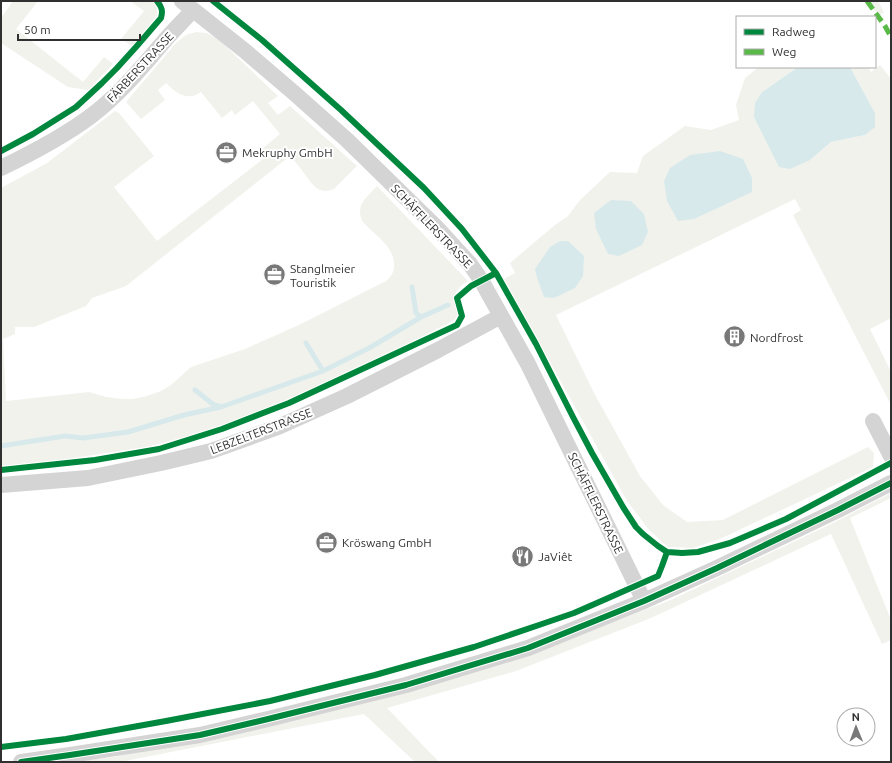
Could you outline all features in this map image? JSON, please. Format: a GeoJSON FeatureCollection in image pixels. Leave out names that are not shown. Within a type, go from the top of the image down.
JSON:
{"type":"FeatureCollection","features":[{"type":"Feature","properties":{"kind":"street","name":"FÄRBERSTRASSE"},"geometry":{"type":"LineString","coordinates":[[1,168],[65,133],[91,116],[113,97],[141,69],[167,38],[188,6]]}},
{"type":"Feature","properties":{"kind":"street","name":"SCHÄFFLERSTRASSE"},"geometry":{"type":"LineString","coordinates":[[188,6],[245,51],[347,140],[437,228],[470,264],[481,280],[528,364],[644,601]]}},
{"type":"Feature","properties":{"kind":"street","name":"LEBZELTERSTRASSE"},"geometry":{"type":"LineString","coordinates":[[1,485],[88,478],[211,451],[278,427],[347,396],[501,316]]}},
{"type":"Feature","properties":{"kind":"street"},"geometry":{"type":"LineString","coordinates":[[873,421],[891,456]]}},
{"type":"Feature","properties":{"kind":"street"},"geometry":{"type":"LineString","coordinates":[[21,762],[200,735],[406,685],[528,648],[644,601],[838,510],[891,483]]}},
{"type":"Feature","properties":{"kind":"shaded area"},"geometry":{"type":"Polygon","coordinates":[[[13,1],[38,1],[16,29],[83,82],[104,57],[113,64],[88,90],[68,87],[1,43],[1,18],[13,1]]]}},
{"type":"Feature","properties":{"kind":"shaded area"},"geometry":{"type":"Polygon","coordinates":[[[130,1],[154,1],[157,7],[157,16],[133,46],[121,39],[144,11],[130,1]]]}},
{"type":"Feature","properties":{"kind":"shaded area"},"geometry":{"type":"Polygon","coordinates":[[[868,1],[878,1],[884,12],[879,16],[868,1]]]}},
{"type":"Feature","properties":{"kind":"shaded area"},"geometry":{"type":"Polygon","coordinates":[[[196,32],[207,33],[219,40],[278,96],[268,103],[278,115],[290,106],[357,166],[334,189],[324,191],[314,186],[290,156],[126,286],[92,298],[86,306],[34,327],[15,327],[15,334],[3,339],[6,401],[89,392],[106,397],[122,399],[133,399],[147,396],[161,391],[171,385],[191,367],[245,349],[301,324],[386,281],[393,272],[394,265],[391,252],[383,241],[363,222],[360,211],[363,202],[377,186],[468,281],[458,289],[456,293],[456,318],[451,322],[341,377],[274,408],[197,434],[146,447],[67,459],[1,466],[1,188],[47,163],[115,111],[119,113],[154,156],[114,187],[157,241],[267,156],[262,149],[280,134],[253,101],[235,115],[232,110],[222,118],[201,92],[193,96],[181,95],[166,83],[158,90],[165,100],[141,119],[126,102],[176,43],[186,35],[196,32]]]}},
{"type":"Feature","properties":{"kind":"shaded area"},"geometry":{"type":"Polygon","coordinates":[[[880,65],[891,79],[891,318],[870,329],[891,372],[891,405],[793,215],[801,210],[795,199],[556,315],[594,393],[640,476],[663,505],[687,522],[723,520],[868,447],[874,453],[873,467],[720,539],[693,548],[668,547],[649,530],[627,501],[504,279],[515,273],[510,263],[568,216],[580,200],[610,172],[637,173],[643,156],[685,126],[711,130],[739,120],[736,105],[745,78],[758,68],[797,68],[762,92],[810,160],[831,142],[865,135],[875,113],[851,68],[869,68],[871,72],[880,65]]]}},
{"type":"Feature","properties":{"kind":"shaded area"},"geometry":{"type":"Polygon","coordinates":[[[797,68],[851,68],[875,113],[875,127],[865,135],[831,142],[810,160],[790,169],[779,167],[754,117],[755,103],[762,92],[797,68]]]}},
{"type":"Feature","properties":{"kind":"shaded area"},"geometry":{"type":"Polygon","coordinates":[[[720,151],[743,159],[752,178],[752,192],[694,219],[678,221],[667,201],[664,181],[670,168],[690,155],[720,151]]]}},
{"type":"Feature","properties":{"kind":"shaded area"},"geometry":{"type":"Polygon","coordinates":[[[611,200],[631,201],[644,214],[648,232],[642,245],[619,256],[608,254],[596,229],[594,213],[611,200]]]}},
{"type":"Feature","properties":{"kind":"shaded area"},"geometry":{"type":"Polygon","coordinates":[[[560,241],[568,241],[584,256],[583,276],[575,288],[554,298],[544,297],[535,269],[550,247],[560,241]]]}},
{"type":"Feature","properties":{"kind":"shaded area"},"geometry":{"type":"Polygon","coordinates":[[[891,493],[891,498],[850,518],[891,620],[891,640],[882,644],[831,534],[651,618],[516,671],[387,708],[439,762],[415,762],[364,714],[120,762],[71,762],[114,757],[258,726],[516,659],[671,600],[833,523],[891,493]]]}},
{"type":"Feature","properties":{"kind":"waterway"},"geometry":{"type":"LineString","coordinates":[[412,287],[416,313],[421,317]]}},
{"type":"Feature","properties":{"kind":"waterway"},"geometry":{"type":"LineString","coordinates":[[1,446],[65,436],[83,438],[128,432],[184,415],[221,407],[323,371],[371,347],[421,317],[448,305]]}},
{"type":"Feature","properties":{"kind":"waterway"},"geometry":{"type":"LineString","coordinates":[[306,343],[323,371]]}},
{"type":"Feature","properties":{"kind":"waterway"},"geometry":{"type":"LineString","coordinates":[[195,390],[214,405],[219,406]]}},
{"type":"Feature","properties":{"kind":"marked path"},"geometry":{"type":"LineString","coordinates":[[867,1],[891,37]]}},
{"type":"Feature","properties":{"kind":"cycle path"},"geometry":{"type":"LineString","coordinates":[[1,151],[33,134],[76,107],[102,83],[161,18],[162,9],[157,1]]}},
{"type":"Feature","properties":{"kind":"cycle path"},"geometry":{"type":"LineString","coordinates":[[213,1],[262,40],[341,110],[424,188],[462,229],[496,273],[536,344],[592,453],[623,507],[636,527],[658,546],[667,552],[682,553],[698,552],[730,543],[786,519],[891,463]]}},
{"type":"Feature","properties":{"kind":"cycle path"},"geometry":{"type":"LineString","coordinates":[[1,470],[95,460],[159,449],[222,429],[289,403],[457,325],[462,316],[457,298],[471,286],[496,273]]}},
{"type":"Feature","properties":{"kind":"cycle path"},"geometry":{"type":"LineString","coordinates":[[21,762],[200,735],[406,685],[528,648],[644,601],[717,568],[891,483]]}},
{"type":"Feature","properties":{"kind":"cycle path"},"geometry":{"type":"LineString","coordinates":[[1,747],[66,739],[270,701],[375,675],[474,647],[574,613],[658,576],[667,552]]}},
{"type":"Feature","properties":{"kind":"place","name":"Mekruphy GmbH"},"geometry":{"type":"Point","coordinates":[226,152]}},
{"type":"Feature","properties":{"kind":"place","name":"Stanglmeier Touristik"},"geometry":{"type":"Point","coordinates":[275,275]}},
{"type":"Feature","properties":{"kind":"place","name":"Nordfrost"},"geometry":{"type":"Point","coordinates":[735,337]}},
{"type":"Feature","properties":{"kind":"place","name":"Kröswang GmbH"},"geometry":{"type":"Point","coordinates":[326,542]}},
{"type":"Feature","properties":{"kind":"place","name":"JaViêt"},"geometry":{"type":"Point","coordinates":[522,556]}}]}
